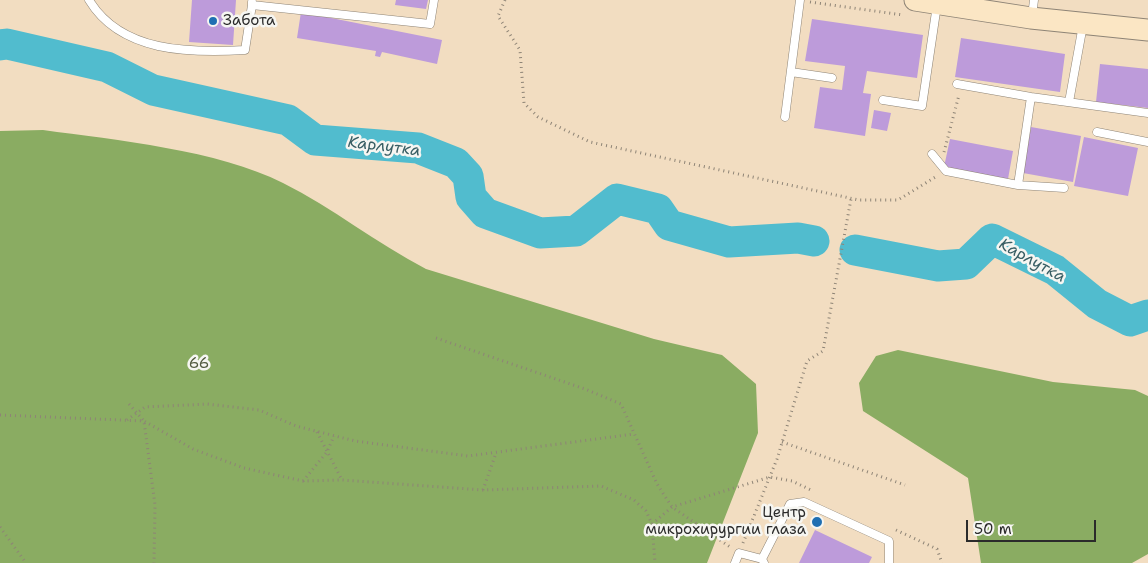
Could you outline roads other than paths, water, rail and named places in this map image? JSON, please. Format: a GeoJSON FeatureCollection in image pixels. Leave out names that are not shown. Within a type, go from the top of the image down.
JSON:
{"type":"FeatureCollection","features":[{"type":"Feature","properties":{"kind":"main road"},"geometry":{"type":"LineString","coordinates":[[915,0],[938,4],[1033,9],[1083,23],[1148,30]]}},
{"type":"Feature","properties":{"kind":"lane"},"geometry":{"type":"LineString","coordinates":[[89,0],[97,13],[118,30],[158,47],[214,52],[245,50],[252,2],[430,24],[434,0]]}},
{"type":"Feature","properties":{"kind":"lane"},"geometry":{"type":"LineString","coordinates":[[785,117],[800,0]]}},
{"type":"Feature","properties":{"kind":"lane"},"geometry":{"type":"LineString","coordinates":[[883,100],[922,106],[938,4]]}},
{"type":"Feature","properties":{"kind":"lane"},"geometry":{"type":"LineString","coordinates":[[1069,102],[1083,23]]}},
{"type":"Feature","properties":{"kind":"lane"},"geometry":{"type":"LineString","coordinates":[[790,72],[832,78]]}},
{"type":"Feature","properties":{"kind":"lane"},"geometry":{"type":"LineString","coordinates":[[959,84],[1031,97],[1148,113]]}},
{"type":"Feature","properties":{"kind":"lane"},"geometry":{"type":"LineString","coordinates":[[1018,185],[1031,97]]}},
{"type":"Feature","properties":{"kind":"lane"},"geometry":{"type":"LineString","coordinates":[[1097,132],[1148,142]]}},
{"type":"Feature","properties":{"kind":"lane"},"geometry":{"type":"LineString","coordinates":[[932,154],[946,171],[1018,185],[1064,188]]}},
{"type":"Feature","properties":{"kind":"lane"},"geometry":{"type":"LineString","coordinates":[[735,563],[739,553],[763,561],[790,504],[804,502],[889,541],[889,563]]}},
{"type":"Feature","properties":{"kind":"waterway","name":"Карлутка"},"geometry":{"type":"LineString","coordinates":[[0,45],[7,44],[107,67],[153,90],[288,120],[315,140],[418,148],[456,163],[468,176],[471,197],[485,213],[540,233],[576,231],[617,199],[658,209],[669,225],[729,242],[798,238],[814,241]]}},
{"type":"Feature","properties":{"kind":"waterway","name":"Карлутка"},"geometry":{"type":"LineString","coordinates":[[855,250],[938,266],[966,264],[992,239],[1055,270],[1097,304],[1130,321],[1148,315]]}},
{"type":"Feature","properties":{"kind":"place","name":"Забота"},"geometry":{"type":"Point","coordinates":[213,21]}},
{"type":"Feature","properties":{"kind":"place","name":"Центр микрохирургии глаза"},"geometry":{"type":"Point","coordinates":[817,522]}},
{"type":"Feature","properties":{"kind":"park label","name":"66"},"geometry":{"type":"Point","coordinates":[199,364]}}]}
